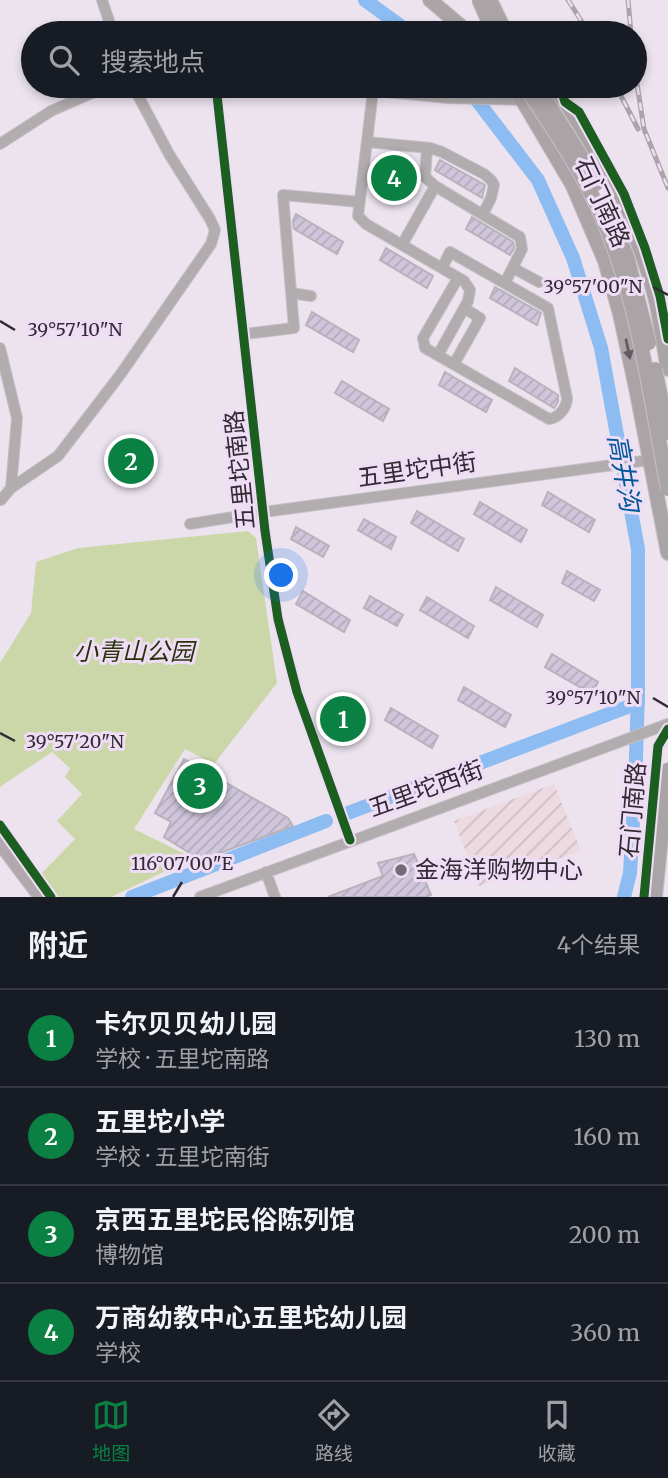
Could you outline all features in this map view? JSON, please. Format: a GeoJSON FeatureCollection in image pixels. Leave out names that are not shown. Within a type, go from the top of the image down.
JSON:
{"type":"FeatureCollection","features":[{"type":"Feature","properties":{"kind":"highway"},"geometry":{"type":"LineString","coordinates":[[0,841],[42,897]]}},
{"type":"Feature","properties":{"kind":"highway"},"geometry":{"type":"LineString","coordinates":[[0,858],[29,897]]}},
{"type":"Feature","properties":{"kind":"main road"},"geometry":{"type":"LineString","coordinates":[[430,0],[454,21]]}},
{"type":"Feature","properties":{"kind":"main road"},"geometry":{"type":"LineString","coordinates":[[469,0],[493,21]]}},
{"type":"Feature","properties":{"kind":"main road"},"geometry":{"type":"LineString","coordinates":[[479,0],[489,21]]}},
{"type":"Feature","properties":{"kind":"main road"},"geometry":{"type":"LineString","coordinates":[[490,0],[501,21]]}},
{"type":"Feature","properties":{"kind":"main road","name":"石门南路"},"geometry":{"type":"LineString","coordinates":[[527,98],[573,186],[605,261],[621,314],[643,460],[668,553]]}},
{"type":"Feature","properties":{"kind":"main road"},"geometry":{"type":"LineString","coordinates":[[528,98],[569,153],[599,210],[622,274],[640,341],[668,489]]}},
{"type":"Feature","properties":{"kind":"main road"},"geometry":{"type":"LineString","coordinates":[[545,98],[586,163],[627,257],[642,307],[668,433]]}},
{"type":"Feature","properties":{"kind":"main road","name":"石门南路"},"geometry":{"type":"LineString","coordinates":[[562,98],[601,162],[624,211],[656,303],[668,369]]}},
{"type":"Feature","properties":{"kind":"main road","name":"石门南路"},"geometry":{"type":"LineString","coordinates":[[655,897],[668,770]]}},
{"type":"Feature","properties":{"kind":"street"},"geometry":{"type":"LineString","coordinates":[[102,0],[109,21]]}},
{"type":"Feature","properties":{"kind":"street"},"geometry":{"type":"LineString","coordinates":[[0,144],[51,111],[81,98]]}},
{"type":"Feature","properties":{"kind":"street"},"geometry":{"type":"LineString","coordinates":[[1,500],[11,488],[58,456],[211,244],[215,230],[210,219],[169,154],[139,98]]}},
{"type":"Feature","properties":{"kind":"street","name":"五里坨南路"},"geometry":{"type":"LineString","coordinates":[[217,98],[278,619],[297,692],[350,840]]}},
{"type":"Feature","properties":{"kind":"street"},"geometry":{"type":"LineString","coordinates":[[372,98],[358,216],[464,281],[470,290],[464,309],[438,355]]}},
{"type":"Feature","properties":{"kind":"street"},"geometry":{"type":"LineString","coordinates":[[449,98],[508,98]]}},
{"type":"Feature","properties":{"kind":"street"},"geometry":{"type":"LineString","coordinates":[[547,98],[565,102]]}},
{"type":"Feature","properties":{"kind":"street"},"geometry":{"type":"LineString","coordinates":[[367,142],[442,152],[491,180],[493,191],[483,214]]}},
{"type":"Feature","properties":{"kind":"street"},"geometry":{"type":"LineString","coordinates":[[427,148],[425,177],[435,186],[515,233],[523,241],[522,249],[505,283]]}},
{"type":"Feature","properties":{"kind":"street"},"geometry":{"type":"LineString","coordinates":[[402,245],[435,186]]}},
{"type":"Feature","properties":{"kind":"street"},"geometry":{"type":"LineString","coordinates":[[244,334],[294,328],[283,195],[360,202]]}},
{"type":"Feature","properties":{"kind":"street"},"geometry":{"type":"LineString","coordinates":[[442,268],[450,252],[550,311],[568,402],[559,415],[549,419],[425,348],[424,338],[458,278]]}},
{"type":"Feature","properties":{"kind":"street"},"geometry":{"type":"LineString","coordinates":[[513,268],[539,282]]}},
{"type":"Feature","properties":{"kind":"street"},"geometry":{"type":"LineString","coordinates":[[291,293],[311,296]]}},
{"type":"Feature","properties":{"kind":"street"},"geometry":{"type":"LineString","coordinates":[[454,364],[480,318],[464,309]]}},
{"type":"Feature","properties":{"kind":"street"},"geometry":{"type":"LineString","coordinates":[[0,348],[17,418],[11,488]]}},
{"type":"Feature","properties":{"kind":"street","name":"五里坨中街"},"geometry":{"type":"LineString","coordinates":[[190,524],[643,460]]}},
{"type":"Feature","properties":{"kind":"street","name":"五里坨西街"},"geometry":{"type":"LineString","coordinates":[[200,897],[668,724]]}},
{"type":"Feature","properties":{"kind":"street"},"geometry":{"type":"LineString","coordinates":[[266,872],[275,897]]}},
{"type":"Feature","properties":{"kind":"shaded area"},"geometry":{"type":"Polygon","coordinates":[[[554,784],[581,851],[479,886],[454,821],[554,784]]]}},
{"type":"Feature","properties":{"kind":"green space","name":"小青山公园"},"geometry":{"type":"Polygon","coordinates":[[[248,531],[256,538],[277,683],[214,764],[185,749],[134,829],[193,858],[111,897],[59,897],[41,874],[75,839],[57,821],[82,794],[65,777],[70,768],[52,752],[0,787],[0,663],[31,613],[36,562],[78,548],[248,531]]]}},
{"type":"Feature","properties":{"kind":"building"},"geometry":{"type":"Polygon","coordinates":[[[440,160],[485,185],[482,198],[435,170],[440,160]]]}},
{"type":"Feature","properties":{"kind":"building"},"geometry":{"type":"Polygon","coordinates":[[[296,214],[343,242],[337,254],[294,229],[296,214]]]}},
{"type":"Feature","properties":{"kind":"building"},"geometry":{"type":"Polygon","coordinates":[[[472,217],[513,242],[514,248],[510,255],[466,229],[472,217]]]}},
{"type":"Feature","properties":{"kind":"building"},"geometry":{"type":"Polygon","coordinates":[[[386,248],[433,276],[427,288],[380,260],[386,248]]]}},
{"type":"Feature","properties":{"kind":"building"},"geometry":{"type":"Polygon","coordinates":[[[495,287],[541,313],[537,325],[490,298],[495,287]]]}},
{"type":"Feature","properties":{"kind":"building"},"geometry":{"type":"Polygon","coordinates":[[[312,312],[359,340],[353,352],[306,325],[312,312]]]}},
{"type":"Feature","properties":{"kind":"building"},"geometry":{"type":"Polygon","coordinates":[[[515,368],[558,395],[554,408],[509,381],[515,368]]]}},
{"type":"Feature","properties":{"kind":"building"},"geometry":{"type":"Polygon","coordinates":[[[445,372],[492,400],[486,412],[439,385],[445,372]]]}},
{"type":"Feature","properties":{"kind":"building"},"geometry":{"type":"Polygon","coordinates":[[[342,381],[389,409],[383,421],[335,393],[342,381]]]}},
{"type":"Feature","properties":{"kind":"building"},"geometry":{"type":"Polygon","coordinates":[[[548,492],[595,520],[589,532],[542,505],[548,492]]]}},
{"type":"Feature","properties":{"kind":"building"},"geometry":{"type":"Polygon","coordinates":[[[480,502],[527,530],[521,542],[474,514],[480,502]]]}},
{"type":"Feature","properties":{"kind":"building"},"geometry":{"type":"Polygon","coordinates":[[[417,511],[464,539],[458,551],[411,523],[417,511]]]}},
{"type":"Feature","properties":{"kind":"building"},"geometry":{"type":"Polygon","coordinates":[[[364,519],[396,537],[391,549],[358,530],[364,519]]]}},
{"type":"Feature","properties":{"kind":"building"},"geometry":{"type":"Polygon","coordinates":[[[296,527],[329,546],[323,557],[291,539],[296,527]]]}},
{"type":"Feature","properties":{"kind":"building"},"geometry":{"type":"Polygon","coordinates":[[[567,571],[600,590],[594,601],[562,583],[567,571]]]}},
{"type":"Feature","properties":{"kind":"building"},"geometry":{"type":"Polygon","coordinates":[[[496,587],[543,615],[537,627],[490,600],[496,587]]]}},
{"type":"Feature","properties":{"kind":"building"},"geometry":{"type":"Polygon","coordinates":[[[303,591],[350,620],[344,632],[296,604],[303,591]]]}},
{"type":"Feature","properties":{"kind":"building"},"geometry":{"type":"Polygon","coordinates":[[[370,596],[403,615],[397,626],[364,608],[370,596]]]}},
{"type":"Feature","properties":{"kind":"building"},"geometry":{"type":"Polygon","coordinates":[[[427,597],[474,626],[468,638],[420,610],[427,597]]]}},
{"type":"Feature","properties":{"kind":"building"},"geometry":{"type":"Polygon","coordinates":[[[552,654],[598,682],[592,694],[545,667],[552,654]]]}},
{"type":"Feature","properties":{"kind":"building"},"geometry":{"type":"Polygon","coordinates":[[[464,687],[511,715],[505,727],[458,700],[464,687]]]}},
{"type":"Feature","properties":{"kind":"building"},"geometry":{"type":"Polygon","coordinates":[[[391,708],[438,736],[432,748],[385,720],[391,708]]]}},
{"type":"Feature","properties":{"kind":"building"},"geometry":{"type":"Polygon","coordinates":[[[184,759],[288,818],[293,826],[201,860],[164,837],[171,822],[155,813],[184,759]]]}},
{"type":"Feature","properties":{"kind":"building","name":"金海洋购物中心"},"geometry":{"type":"Polygon","coordinates":[[[414,854],[431,895],[328,897],[383,876],[378,863],[414,854]]]}},
{"type":"Feature","properties":{"kind":"waterway","name":"高井沟"},"geometry":{"type":"LineString","coordinates":[[365,0],[394,21]]}},
{"type":"Feature","properties":{"kind":"waterway","name":"高井沟"},"geometry":{"type":"LineString","coordinates":[[475,98],[538,180],[573,258],[601,348],[638,549],[635,787],[630,873],[624,897]]}},
{"type":"Feature","properties":{"kind":"waterway"},"geometry":{"type":"LineString","coordinates":[[348,813],[638,703]]}},
{"type":"Feature","properties":{"kind":"waterway"},"geometry":{"type":"LineString","coordinates":[[132,897],[326,821]]}},
{"type":"Feature","properties":{"kind":"railway"},"geometry":{"type":"LineString","coordinates":[[568,0],[581,21]]}},
{"type":"Feature","properties":{"kind":"railway"},"geometry":{"type":"LineString","coordinates":[[628,0],[630,21]]}},
{"type":"Feature","properties":{"kind":"railway"},"geometry":{"type":"LineString","coordinates":[[622,98],[638,129]]}},
{"type":"Feature","properties":{"kind":"railway"},"geometry":{"type":"LineString","coordinates":[[639,98],[644,129],[668,188]]}},
{"type":"Feature","properties":{"kind":"cycle path"},"geometry":{"type":"LineString","coordinates":[[217,98],[265,531],[278,619],[297,692],[350,840]]}},
{"type":"Feature","properties":{"kind":"cycle path"},"geometry":{"type":"LineString","coordinates":[[564,98],[565,102],[579,112],[624,194],[660,296],[668,339]]}},
{"type":"Feature","properties":{"kind":"cycle path"},"geometry":{"type":"LineString","coordinates":[[644,897],[658,746],[668,729]]}},
{"type":"Feature","properties":{"kind":"cycle path"},"geometry":{"type":"LineString","coordinates":[[0,825],[51,897]]}},
{"type":"Feature","properties":{"kind":"place","name":"万商幼教中心五里坨幼儿园"},"geometry":{"type":"Point","coordinates":[394,178]}},
{"type":"Feature","properties":{"kind":"place","name":"五里坨小学"},"geometry":{"type":"Point","coordinates":[131,461]}},
{"type":"Feature","properties":{"kind":"place","name":"卡尔贝贝幼儿园"},"geometry":{"type":"Point","coordinates":[343,719]}},
{"type":"Feature","properties":{"kind":"place","name":"京西五里坨民俗陈列馆"},"geometry":{"type":"Point","coordinates":[200,786]}},
{"type":"Feature","properties":{"kind":"place","name":"金海洋购物中心"},"geometry":{"type":"Point","coordinates":[401,870]}}]}
